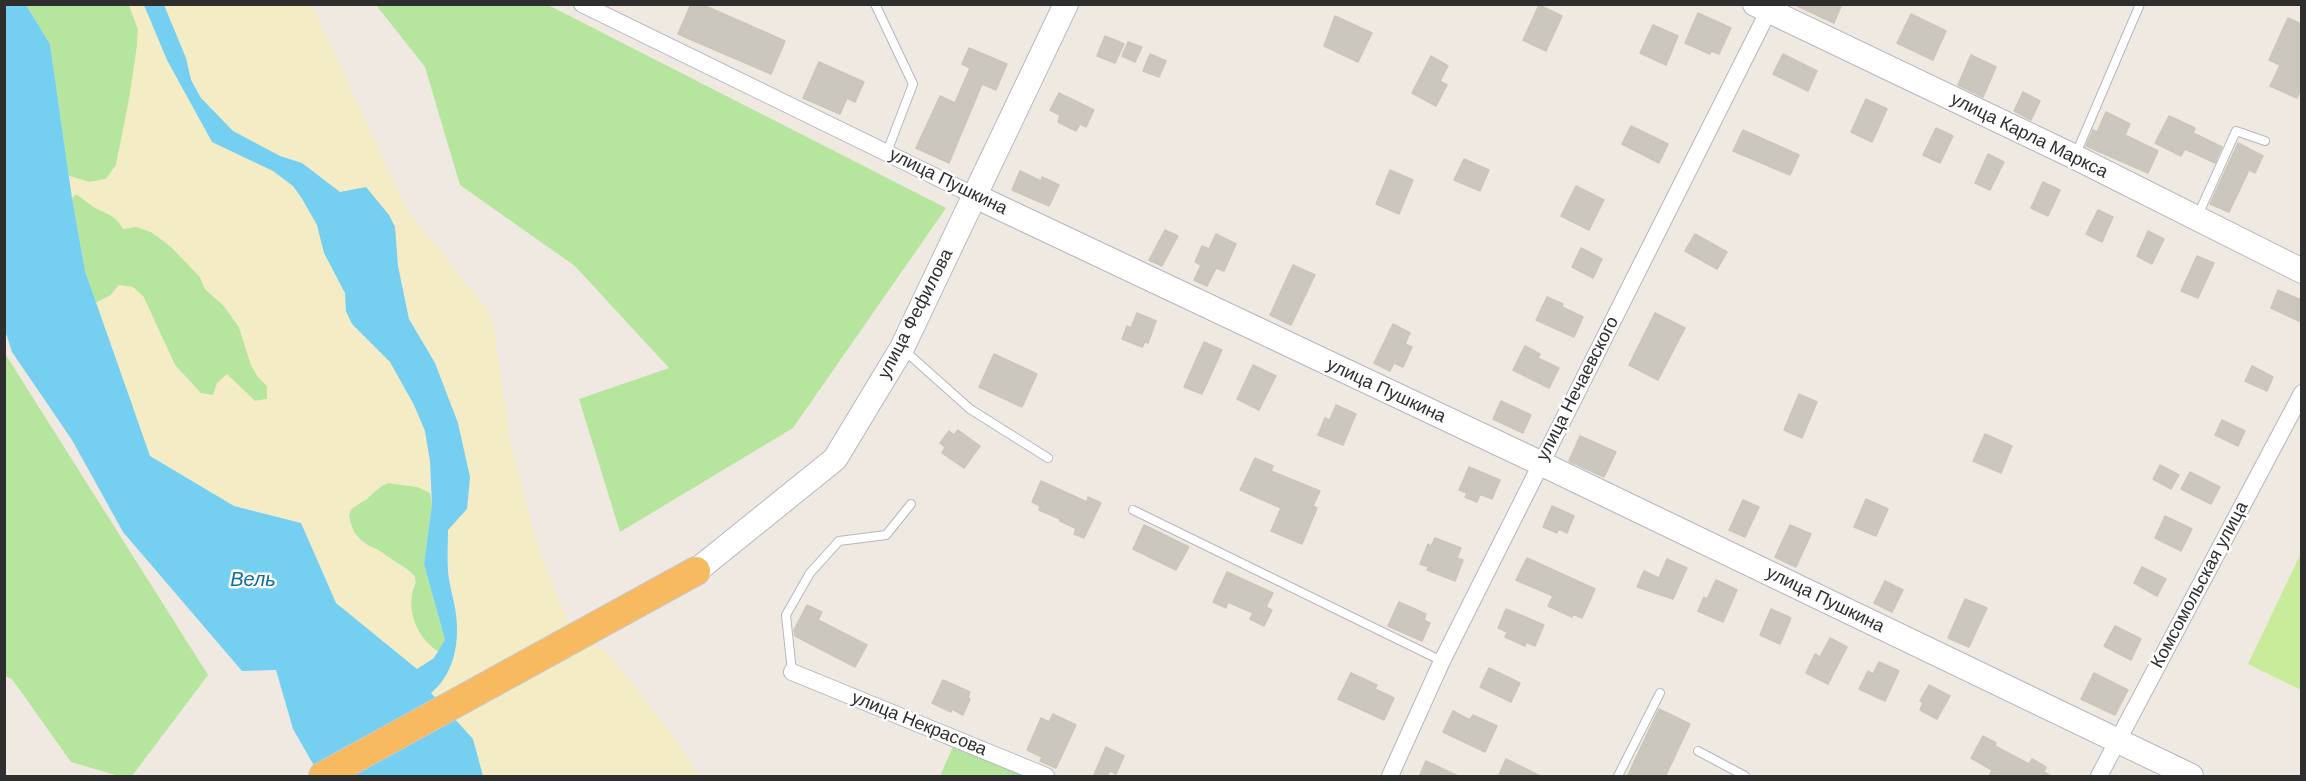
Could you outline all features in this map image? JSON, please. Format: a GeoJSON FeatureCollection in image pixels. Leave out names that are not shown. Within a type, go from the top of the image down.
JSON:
{"type":"FeatureCollection","features":[{"type":"Feature","properties":{"kind":"highway"},"geometry":{"type":"LineString","coordinates":[[323,777],[696,571]]}},
{"type":"Feature","properties":{"kind":"main road","name":"улица Фефилова"},"geometry":{"type":"LineString","coordinates":[[696,571],[835,459],[902,348],[1066,4]]}},
{"type":"Feature","properties":{"kind":"main road","name":"улица Карла Маркса"},"geometry":{"type":"LineString","coordinates":[[1765,7],[2075,157],[2301,271]]}},
{"type":"Feature","properties":{"kind":"main road","name":"улица Пушкина"},"geometry":{"type":"LineString","coordinates":[[975,196],[1540,463],[2192,777]]}},
{"type":"Feature","properties":{"kind":"street","name":"улица Пушкина"},"geometry":{"type":"LineString","coordinates":[[582,4],[975,196]]}},
{"type":"Feature","properties":{"kind":"street","name":"улица Нечаевского"},"geometry":{"type":"LineString","coordinates":[[1390,777],[1442,661],[1765,7]]}},
{"type":"Feature","properties":{"kind":"street","name":"Комсомольская улица"},"geometry":{"type":"LineString","coordinates":[[2099,777],[2301,393]]}},
{"type":"Feature","properties":{"kind":"street","name":"улица Некрасова"},"geometry":{"type":"LineString","coordinates":[[792,672],[1046,777]]}},
{"type":"Feature","properties":{"kind":"lane"},"geometry":{"type":"LineString","coordinates":[[875,4],[913,84],[887,152]]}},
{"type":"Feature","properties":{"kind":"lane"},"geometry":{"type":"LineString","coordinates":[[2075,157],[2140,4]]}},
{"type":"Feature","properties":{"kind":"lane"},"geometry":{"type":"LineString","coordinates":[[2196,218],[2236,131],[2265,141]]}},
{"type":"Feature","properties":{"kind":"lane"},"geometry":{"type":"LineString","coordinates":[[902,348],[970,409],[1048,459]]}},
{"type":"Feature","properties":{"kind":"lane"},"geometry":{"type":"LineString","coordinates":[[792,672],[786,615],[810,573],[839,541],[886,535],[911,504]]}},
{"type":"Feature","properties":{"kind":"lane"},"geometry":{"type":"LineString","coordinates":[[1133,510],[1442,661]]}},
{"type":"Feature","properties":{"kind":"lane"},"geometry":{"type":"LineString","coordinates":[[1618,777],[1660,693]]}},
{"type":"Feature","properties":{"kind":"lane"},"geometry":{"type":"LineString","coordinates":[[1698,751],[1745,777]]}},
{"type":"Feature","properties":{"kind":"green space"},"geometry":{"type":"Polygon","coordinates":[[[26,5],[129,5],[138,29],[130,99],[116,165],[106,179],[89,182],[69,176],[50,44],[26,5]]]}},
{"type":"Feature","properties":{"kind":"green space"},"geometry":{"type":"Polygon","coordinates":[[[376,5],[548,5],[946,208],[793,428],[620,532],[579,399],[669,368],[575,266],[460,185],[425,67],[376,5]]]}},
{"type":"Feature","properties":{"kind":"green space"},"geometry":{"type":"Polygon","coordinates":[[[76,194],[93,206],[151,232],[174,249],[200,277],[205,289],[224,306],[239,327],[251,365],[267,386],[267,399],[255,401],[227,375],[213,396],[201,393],[175,365],[143,296],[119,285],[111,295],[96,303],[85,271],[72,198],[76,194]]]}},
{"type":"Feature","properties":{"kind":"green space"},"geometry":{"type":"Polygon","coordinates":[[[4,352],[208,675],[132,776],[119,776],[71,762],[12,679],[5,676],[4,352]]]}},
{"type":"Feature","properties":{"kind":"green space"},"geometry":{"type":"Polygon","coordinates":[[[388,483],[418,487],[430,493],[432,504],[424,564],[445,640],[439,652],[424,639],[414,621],[411,602],[416,582],[412,574],[400,564],[369,546],[352,530],[349,520],[351,509],[388,483]]]}},
{"type":"Feature","properties":{"kind":"green space"},"geometry":{"type":"Polygon","coordinates":[[[2301,553],[2302,690],[2248,664],[2301,553]]]}},
{"type":"Feature","properties":{"kind":"green space"},"geometry":{"type":"Polygon","coordinates":[[[955,742],[1028,776],[940,776],[955,742]]]}},
{"type":"Feature","properties":{"kind":"sand"},"geometry":{"type":"Polygon","coordinates":[[[129,5],[144,5],[167,60],[212,142],[273,171],[293,186],[301,197],[317,225],[324,253],[345,293],[346,311],[352,324],[390,362],[414,405],[425,431],[430,461],[430,493],[418,487],[388,483],[382,485],[367,499],[351,509],[348,515],[354,532],[362,543],[377,549],[415,576],[411,600],[412,615],[422,636],[439,652],[417,669],[336,603],[301,523],[234,506],[150,456],[96,303],[111,295],[119,285],[133,287],[143,296],[175,365],[201,393],[213,395],[217,383],[227,374],[255,401],[267,399],[267,386],[251,365],[239,327],[224,306],[205,289],[200,277],[165,241],[151,232],[136,227],[123,229],[113,217],[92,206],[78,195],[72,198],[69,176],[89,182],[106,179],[116,165],[137,46],[138,29],[129,5]]]}},
{"type":"Feature","properties":{"kind":"sand"},"geometry":{"type":"Polygon","coordinates":[[[164,5],[312,5],[407,210],[492,315],[511,445],[538,547],[567,619],[613,659],[675,738],[699,776],[483,776],[473,739],[431,693],[441,684],[456,634],[455,604],[448,569],[448,529],[467,509],[470,477],[458,423],[435,363],[409,319],[398,266],[395,227],[389,215],[340,192],[302,163],[280,156],[233,131],[201,98],[191,80],[186,58],[164,5]]]}},
{"type":"Feature","properties":{"kind":"water","name":"Вель"},"geometry":{"type":"Polygon","coordinates":[[[4,5],[26,5],[50,44],[85,271],[150,456],[234,506],[301,523],[336,603],[417,669],[434,658],[445,640],[424,564],[432,504],[430,461],[425,431],[414,405],[390,362],[352,324],[346,311],[345,293],[324,253],[317,225],[301,197],[293,186],[273,171],[212,142],[167,60],[144,5],[164,5],[186,58],[191,80],[201,98],[233,131],[280,156],[302,163],[340,192],[366,187],[389,215],[395,227],[398,266],[409,319],[435,363],[458,423],[470,477],[467,509],[448,530],[448,571],[457,627],[455,652],[447,674],[431,693],[473,739],[483,776],[320,776],[293,729],[276,670],[242,671],[123,532],[72,440],[12,352],[5,330],[4,5]]]}},
{"type":"Feature","properties":{"kind":"building"},"geometry":{"type":"Polygon","coordinates":[[[691,4],[701,4],[785,41],[771,74],[678,34],[691,4]]]}},
{"type":"Feature","properties":{"kind":"building"},"geometry":{"type":"Polygon","coordinates":[[[1793,4],[1842,4],[1834,23],[1793,4]]]}},
{"type":"Feature","properties":{"kind":"building"},"geometry":{"type":"Polygon","coordinates":[[[1539,5],[1562,16],[1546,51],[1523,40],[1539,5]]]}},
{"type":"Feature","properties":{"kind":"building"},"geometry":{"type":"Polygon","coordinates":[[[1698,13],[1731,28],[1719,54],[1711,51],[1710,54],[1685,43],[1698,13]]]}},
{"type":"Feature","properties":{"kind":"building"},"geometry":{"type":"Polygon","coordinates":[[[1911,14],[1946,31],[1933,60],[1897,43],[1911,14]]]}},
{"type":"Feature","properties":{"kind":"building"},"geometry":{"type":"Polygon","coordinates":[[[1335,16],[1372,33],[1358,62],[1324,46],[1335,16]]]}},
{"type":"Feature","properties":{"kind":"building"},"geometry":{"type":"Polygon","coordinates":[[[2288,18],[2301,24],[2301,88],[2297,98],[2270,86],[2280,65],[2269,60],[2288,18]]]}},
{"type":"Feature","properties":{"kind":"building"},"geometry":{"type":"Polygon","coordinates":[[[1653,25],[1678,36],[1666,65],[1640,53],[1653,25]]]}},
{"type":"Feature","properties":{"kind":"building"},"geometry":{"type":"Polygon","coordinates":[[[1105,36],[1124,44],[1115,63],[1097,56],[1105,36]]]}},
{"type":"Feature","properties":{"kind":"building"},"geometry":{"type":"Polygon","coordinates":[[[1128,42],[1142,47],[1135,62],[1122,56],[1128,42]]]}},
{"type":"Feature","properties":{"kind":"building"},"geometry":{"type":"Polygon","coordinates":[[[969,48],[1007,64],[996,90],[982,84],[949,163],[916,148],[940,96],[955,103],[970,68],[962,64],[969,48]]]}},
{"type":"Feature","properties":{"kind":"building"},"geometry":{"type":"Polygon","coordinates":[[[1150,54],[1166,61],[1159,77],[1143,71],[1150,54]]]}},
{"type":"Feature","properties":{"kind":"building"},"geometry":{"type":"Polygon","coordinates":[[[1783,54],[1817,71],[1808,91],[1773,74],[1783,54]]]}},
{"type":"Feature","properties":{"kind":"building"},"geometry":{"type":"Polygon","coordinates":[[[1971,55],[1996,67],[1983,97],[1958,85],[1971,55]]]}},
{"type":"Feature","properties":{"kind":"building"},"geometry":{"type":"Polygon","coordinates":[[[1431,56],[1448,66],[1440,81],[1447,85],[1436,106],[1412,93],[1431,56]]]}},
{"type":"Feature","properties":{"kind":"building"},"geometry":{"type":"Polygon","coordinates":[[[819,62],[864,82],[855,102],[847,98],[840,114],[803,98],[819,62]]]}},
{"type":"Feature","properties":{"kind":"building"},"geometry":{"type":"Polygon","coordinates":[[[2023,92],[2040,101],[2031,120],[2014,111],[2023,92]]]}},
{"type":"Feature","properties":{"kind":"building"},"geometry":{"type":"Polygon","coordinates":[[[1059,93],[1094,110],[1086,127],[1080,124],[1076,131],[1058,122],[1060,115],[1050,110],[1059,93]]]}},
{"type":"Feature","properties":{"kind":"building"},"geometry":{"type":"Polygon","coordinates":[[[1866,99],[1887,109],[1872,142],[1851,132],[1866,99]]]}},
{"type":"Feature","properties":{"kind":"building"},"geometry":{"type":"Polygon","coordinates":[[[2106,112],[2130,124],[2125,135],[2158,151],[2148,173],[2086,146],[2093,130],[2097,132],[2106,112]]]}},
{"type":"Feature","properties":{"kind":"building"},"geometry":{"type":"Polygon","coordinates":[[[2169,116],[2195,128],[2193,133],[2222,147],[2215,163],[2185,149],[2181,156],[2155,143],[2169,116]]]}},
{"type":"Feature","properties":{"kind":"building"},"geometry":{"type":"Polygon","coordinates":[[[1631,126],[1668,144],[1659,163],[1622,144],[1631,126]]]}},
{"type":"Feature","properties":{"kind":"building"},"geometry":{"type":"Polygon","coordinates":[[[1936,128],[1953,136],[1940,163],[1923,155],[1936,128]]]}},
{"type":"Feature","properties":{"kind":"building"},"geometry":{"type":"Polygon","coordinates":[[[1743,130],[1799,155],[1790,175],[1733,151],[1743,130]]]}},
{"type":"Feature","properties":{"kind":"building"},"geometry":{"type":"Polygon","coordinates":[[[2238,143],[2263,156],[2255,173],[2249,170],[2229,212],[2210,204],[2238,143]]]}},
{"type":"Feature","properties":{"kind":"building"},"geometry":{"type":"Polygon","coordinates":[[[1988,154],[2004,162],[1990,190],[1975,183],[1988,154]]]}},
{"type":"Feature","properties":{"kind":"building"},"geometry":{"type":"Polygon","coordinates":[[[1464,159],[1489,170],[1480,191],[1454,180],[1464,159]]]}},
{"type":"Feature","properties":{"kind":"building"},"geometry":{"type":"Polygon","coordinates":[[[1390,170],[1413,180],[1399,214],[1376,204],[1390,170]]]}},
{"type":"Feature","properties":{"kind":"building"},"geometry":{"type":"Polygon","coordinates":[[[1020,171],[1041,181],[1042,177],[1059,185],[1049,206],[1012,190],[1020,171]]]}},
{"type":"Feature","properties":{"kind":"building"},"geometry":{"type":"Polygon","coordinates":[[[2043,182],[2060,190],[2048,216],[2031,208],[2043,182]]]}},
{"type":"Feature","properties":{"kind":"building"},"geometry":{"type":"Polygon","coordinates":[[[1576,186],[1604,200],[1589,230],[1561,216],[1576,186]]]}},
{"type":"Feature","properties":{"kind":"building"},"geometry":{"type":"Polygon","coordinates":[[[2098,210],[2113,217],[2102,242],[2086,234],[2098,210]]]}},
{"type":"Feature","properties":{"kind":"building"},"geometry":{"type":"Polygon","coordinates":[[[1165,230],[1178,236],[1162,266],[1149,260],[1165,230]]]}},
{"type":"Feature","properties":{"kind":"building"},"geometry":{"type":"Polygon","coordinates":[[[2148,231],[2164,239],[2152,264],[2137,256],[2148,231]]]}},
{"type":"Feature","properties":{"kind":"building"},"geometry":{"type":"Polygon","coordinates":[[[1216,234],[1236,244],[1224,271],[1216,268],[1207,286],[1194,280],[1201,265],[1195,262],[1202,246],[1209,249],[1216,234]]]}},
{"type":"Feature","properties":{"kind":"building"},"geometry":{"type":"Polygon","coordinates":[[[1695,234],[1727,252],[1717,269],[1685,251],[1695,234]]]}},
{"type":"Feature","properties":{"kind":"building"},"geometry":{"type":"Polygon","coordinates":[[[1581,248],[1602,259],[1593,278],[1572,267],[1581,248]]]}},
{"type":"Feature","properties":{"kind":"building"},"geometry":{"type":"Polygon","coordinates":[[[2197,256],[2214,263],[2198,298],[2181,291],[2197,256]]]}},
{"type":"Feature","properties":{"kind":"building"},"geometry":{"type":"Polygon","coordinates":[[[1293,265],[1315,275],[1291,325],[1270,315],[1293,265]]]}},
{"type":"Feature","properties":{"kind":"building"},"geometry":{"type":"Polygon","coordinates":[[[2278,290],[2301,300],[2301,322],[2271,308],[2278,290]]]}},
{"type":"Feature","properties":{"kind":"building"},"geometry":{"type":"Polygon","coordinates":[[[1547,297],[1583,317],[1574,337],[1536,320],[1547,297]]]}},
{"type":"Feature","properties":{"kind":"building"},"geometry":{"type":"Polygon","coordinates":[[[1137,313],[1156,321],[1148,343],[1145,342],[1142,347],[1122,339],[1127,326],[1131,328],[1137,313]]]}},
{"type":"Feature","properties":{"kind":"building"},"geometry":{"type":"Polygon","coordinates":[[[1655,313],[1685,328],[1658,380],[1629,365],[1655,313]]]}},
{"type":"Feature","properties":{"kind":"building"},"geometry":{"type":"Polygon","coordinates":[[[1393,324],[1410,333],[1405,344],[1412,347],[1403,367],[1394,363],[1390,371],[1374,363],[1393,324]]]}},
{"type":"Feature","properties":{"kind":"building"},"geometry":{"type":"Polygon","coordinates":[[[1204,342],[1222,350],[1202,394],[1184,387],[1204,342]]]}},
{"type":"Feature","properties":{"kind":"building"},"geometry":{"type":"Polygon","coordinates":[[[1525,346],[1540,354],[1538,358],[1559,368],[1549,388],[1513,370],[1525,346]]]}},
{"type":"Feature","properties":{"kind":"building"},"geometry":{"type":"Polygon","coordinates":[[[994,354],[1037,374],[1022,407],[979,387],[994,354]]]}},
{"type":"Feature","properties":{"kind":"building"},"geometry":{"type":"Polygon","coordinates":[[[1253,365],[1276,376],[1259,410],[1237,399],[1253,365]]]}},
{"type":"Feature","properties":{"kind":"building"},"geometry":{"type":"Polygon","coordinates":[[[2252,366],[2273,377],[2267,391],[2245,381],[2252,366]]]}},
{"type":"Feature","properties":{"kind":"building"},"geometry":{"type":"Polygon","coordinates":[[[1799,394],[1817,402],[1802,438],[1784,430],[1799,394]]]}},
{"type":"Feature","properties":{"kind":"building"},"geometry":{"type":"Polygon","coordinates":[[[1501,401],[1531,415],[1523,433],[1493,419],[1501,401]]]}},
{"type":"Feature","properties":{"kind":"building"},"geometry":{"type":"Polygon","coordinates":[[[1336,405],[1356,414],[1343,445],[1318,435],[1325,418],[1330,420],[1336,405]]]}},
{"type":"Feature","properties":{"kind":"building"},"geometry":{"type":"Polygon","coordinates":[[[2222,420],[2245,431],[2238,446],[2215,435],[2222,420]]]}},
{"type":"Feature","properties":{"kind":"building"},"geometry":{"type":"Polygon","coordinates":[[[958,430],[980,446],[964,468],[942,453],[945,447],[940,443],[949,431],[954,435],[958,430]]]}},
{"type":"Feature","properties":{"kind":"building"},"geometry":{"type":"Polygon","coordinates":[[[1985,434],[2012,446],[2001,473],[1973,461],[1985,434]]]}},
{"type":"Feature","properties":{"kind":"building"},"geometry":{"type":"Polygon","coordinates":[[[1580,436],[1616,452],[1604,477],[1569,461],[1580,436]]]}},
{"type":"Feature","properties":{"kind":"building"},"geometry":{"type":"Polygon","coordinates":[[[1255,458],[1273,466],[1271,471],[1320,491],[1313,506],[1317,508],[1302,544],[1271,531],[1281,508],[1240,490],[1255,458]]]}},
{"type":"Feature","properties":{"kind":"building"},"geometry":{"type":"Polygon","coordinates":[[[2160,465],[2179,475],[2171,489],[2153,479],[2160,465]]]}},
{"type":"Feature","properties":{"kind":"building"},"geometry":{"type":"Polygon","coordinates":[[[1469,467],[1500,480],[1492,499],[1480,494],[1477,502],[1465,497],[1467,493],[1459,490],[1469,467]]]}},
{"type":"Feature","properties":{"kind":"building"},"geometry":{"type":"Polygon","coordinates":[[[2190,472],[2220,487],[2211,504],[2181,489],[2190,472]]]}},
{"type":"Feature","properties":{"kind":"building"},"geometry":{"type":"Polygon","coordinates":[[[1041,481],[1087,502],[1088,497],[1101,503],[1084,538],[1074,534],[1078,524],[1075,528],[1060,521],[1039,510],[1040,506],[1032,502],[1041,481]]]}},
{"type":"Feature","properties":{"kind":"building"},"geometry":{"type":"Polygon","coordinates":[[[1866,499],[1888,509],[1876,536],[1854,527],[1866,499]]]}},
{"type":"Feature","properties":{"kind":"building"},"geometry":{"type":"Polygon","coordinates":[[[1743,500],[1759,507],[1745,537],[1729,530],[1743,500]]]}},
{"type":"Feature","properties":{"kind":"building"},"geometry":{"type":"Polygon","coordinates":[[[1552,506],[1574,516],[1567,533],[1559,529],[1557,533],[1543,527],[1552,506]]]}},
{"type":"Feature","properties":{"kind":"building"},"geometry":{"type":"Polygon","coordinates":[[[2165,516],[2192,529],[2181,551],[2155,538],[2165,516]]]}},
{"type":"Feature","properties":{"kind":"building"},"geometry":{"type":"Polygon","coordinates":[[[1144,525],[1189,547],[1176,570],[1133,549],[1144,525]]]}},
{"type":"Feature","properties":{"kind":"building"},"geometry":{"type":"Polygon","coordinates":[[[1790,525],[1811,534],[1796,567],[1775,557],[1790,525]]]}},
{"type":"Feature","properties":{"kind":"building"},"geometry":{"type":"Polygon","coordinates":[[[1435,538],[1461,548],[1457,558],[1463,560],[1455,581],[1427,570],[1429,567],[1420,564],[1428,544],[1431,546],[1435,538]]]}},
{"type":"Feature","properties":{"kind":"building"},"geometry":{"type":"Polygon","coordinates":[[[1527,558],[1595,589],[1582,618],[1573,614],[1572,617],[1548,606],[1553,596],[1516,580],[1527,558]]]}},
{"type":"Feature","properties":{"kind":"building"},"geometry":{"type":"Polygon","coordinates":[[[1667,559],[1687,568],[1673,599],[1637,587],[1644,571],[1659,578],[1667,559]]]}},
{"type":"Feature","properties":{"kind":"building"},"geometry":{"type":"Polygon","coordinates":[[[2142,567],[2166,579],[2157,596],[2134,583],[2142,567]]]}},
{"type":"Feature","properties":{"kind":"building"},"geometry":{"type":"Polygon","coordinates":[[[1227,572],[1273,593],[1266,607],[1272,610],[1264,626],[1250,619],[1253,613],[1228,602],[1226,608],[1213,602],[1227,572]]]}},
{"type":"Feature","properties":{"kind":"building"},"geometry":{"type":"Polygon","coordinates":[[[1716,580],[1737,590],[1723,622],[1698,611],[1704,597],[1707,599],[1716,580]]]}},
{"type":"Feature","properties":{"kind":"building"},"geometry":{"type":"Polygon","coordinates":[[[1885,581],[1903,590],[1892,612],[1874,603],[1885,581]]]}},
{"type":"Feature","properties":{"kind":"building"},"geometry":{"type":"Polygon","coordinates":[[[1965,599],[1987,608],[1969,647],[1948,638],[1965,599]]]}},
{"type":"Feature","properties":{"kind":"building"},"geometry":{"type":"Polygon","coordinates":[[[1399,602],[1426,614],[1424,620],[1430,623],[1422,641],[1388,626],[1399,602]]]}},
{"type":"Feature","properties":{"kind":"building"},"geometry":{"type":"Polygon","coordinates":[[[807,605],[822,612],[818,620],[867,645],[855,667],[795,636],[794,630],[807,605]]]}},
{"type":"Feature","properties":{"kind":"building"},"geometry":{"type":"Polygon","coordinates":[[[1506,609],[1544,625],[1535,646],[1526,642],[1525,646],[1505,637],[1507,632],[1498,628],[1506,609]]]}},
{"type":"Feature","properties":{"kind":"building"},"geometry":{"type":"Polygon","coordinates":[[[1771,609],[1791,618],[1780,644],[1760,635],[1771,609]]]}},
{"type":"Feature","properties":{"kind":"building"},"geometry":{"type":"Polygon","coordinates":[[[2115,626],[2141,639],[2131,660],[2104,646],[2115,626]]]}},
{"type":"Feature","properties":{"kind":"building"},"geometry":{"type":"Polygon","coordinates":[[[1830,638],[1847,647],[1828,684],[1806,673],[1815,654],[1820,657],[1830,638]]]}},
{"type":"Feature","properties":{"kind":"building"},"geometry":{"type":"Polygon","coordinates":[[[1879,662],[1899,671],[1885,701],[1859,689],[1868,671],[1873,674],[1879,662]]]}},
{"type":"Feature","properties":{"kind":"building"},"geometry":{"type":"Polygon","coordinates":[[[1489,668],[1520,683],[1511,702],[1480,687],[1489,668]]]}},
{"type":"Feature","properties":{"kind":"building"},"geometry":{"type":"Polygon","coordinates":[[[1351,673],[1377,685],[1375,689],[1394,698],[1384,720],[1338,699],[1351,673]]]}},
{"type":"Feature","properties":{"kind":"building"},"geometry":{"type":"Polygon","coordinates":[[[2094,673],[2128,690],[2115,715],[2081,699],[2094,673]]]}},
{"type":"Feature","properties":{"kind":"building"},"geometry":{"type":"Polygon","coordinates":[[[943,680],[970,692],[968,697],[970,699],[963,715],[932,703],[943,680]]]}},
{"type":"Feature","properties":{"kind":"building"},"geometry":{"type":"Polygon","coordinates":[[[1929,685],[1950,696],[1937,719],[1920,710],[1923,703],[1920,701],[1929,685]]]}},
{"type":"Feature","properties":{"kind":"building"},"geometry":{"type":"Polygon","coordinates":[[[1659,709],[1690,724],[1665,777],[1627,777],[1659,709]]]}},
{"type":"Feature","properties":{"kind":"building"},"geometry":{"type":"Polygon","coordinates":[[[1453,711],[1470,720],[1473,715],[1497,726],[1485,752],[1443,732],[1453,711]]]}},
{"type":"Feature","properties":{"kind":"building"},"geometry":{"type":"Polygon","coordinates":[[[1053,714],[1076,725],[1056,768],[1040,761],[1042,757],[1027,750],[1041,718],[1049,722],[1053,714]]]}},
{"type":"Feature","properties":{"kind":"building"},"geometry":{"type":"Polygon","coordinates":[[[1983,736],[1996,743],[1995,746],[2029,764],[2032,759],[2046,767],[2044,772],[2053,777],[1989,777],[1992,770],[1971,758],[1983,736]]]}},
{"type":"Feature","properties":{"kind":"building"},"geometry":{"type":"Polygon","coordinates":[[[1106,747],[1124,756],[1116,774],[1110,771],[1107,777],[1093,777],[1106,747]]]}},
{"type":"Feature","properties":{"kind":"building"},"geometry":{"type":"Polygon","coordinates":[[[1506,759],[1542,777],[1498,777],[1506,759]]]}},
{"type":"Feature","properties":{"kind":"building"},"geometry":{"type":"Polygon","coordinates":[[[1426,761],[1460,777],[1419,777],[1426,761]]]}}]}
